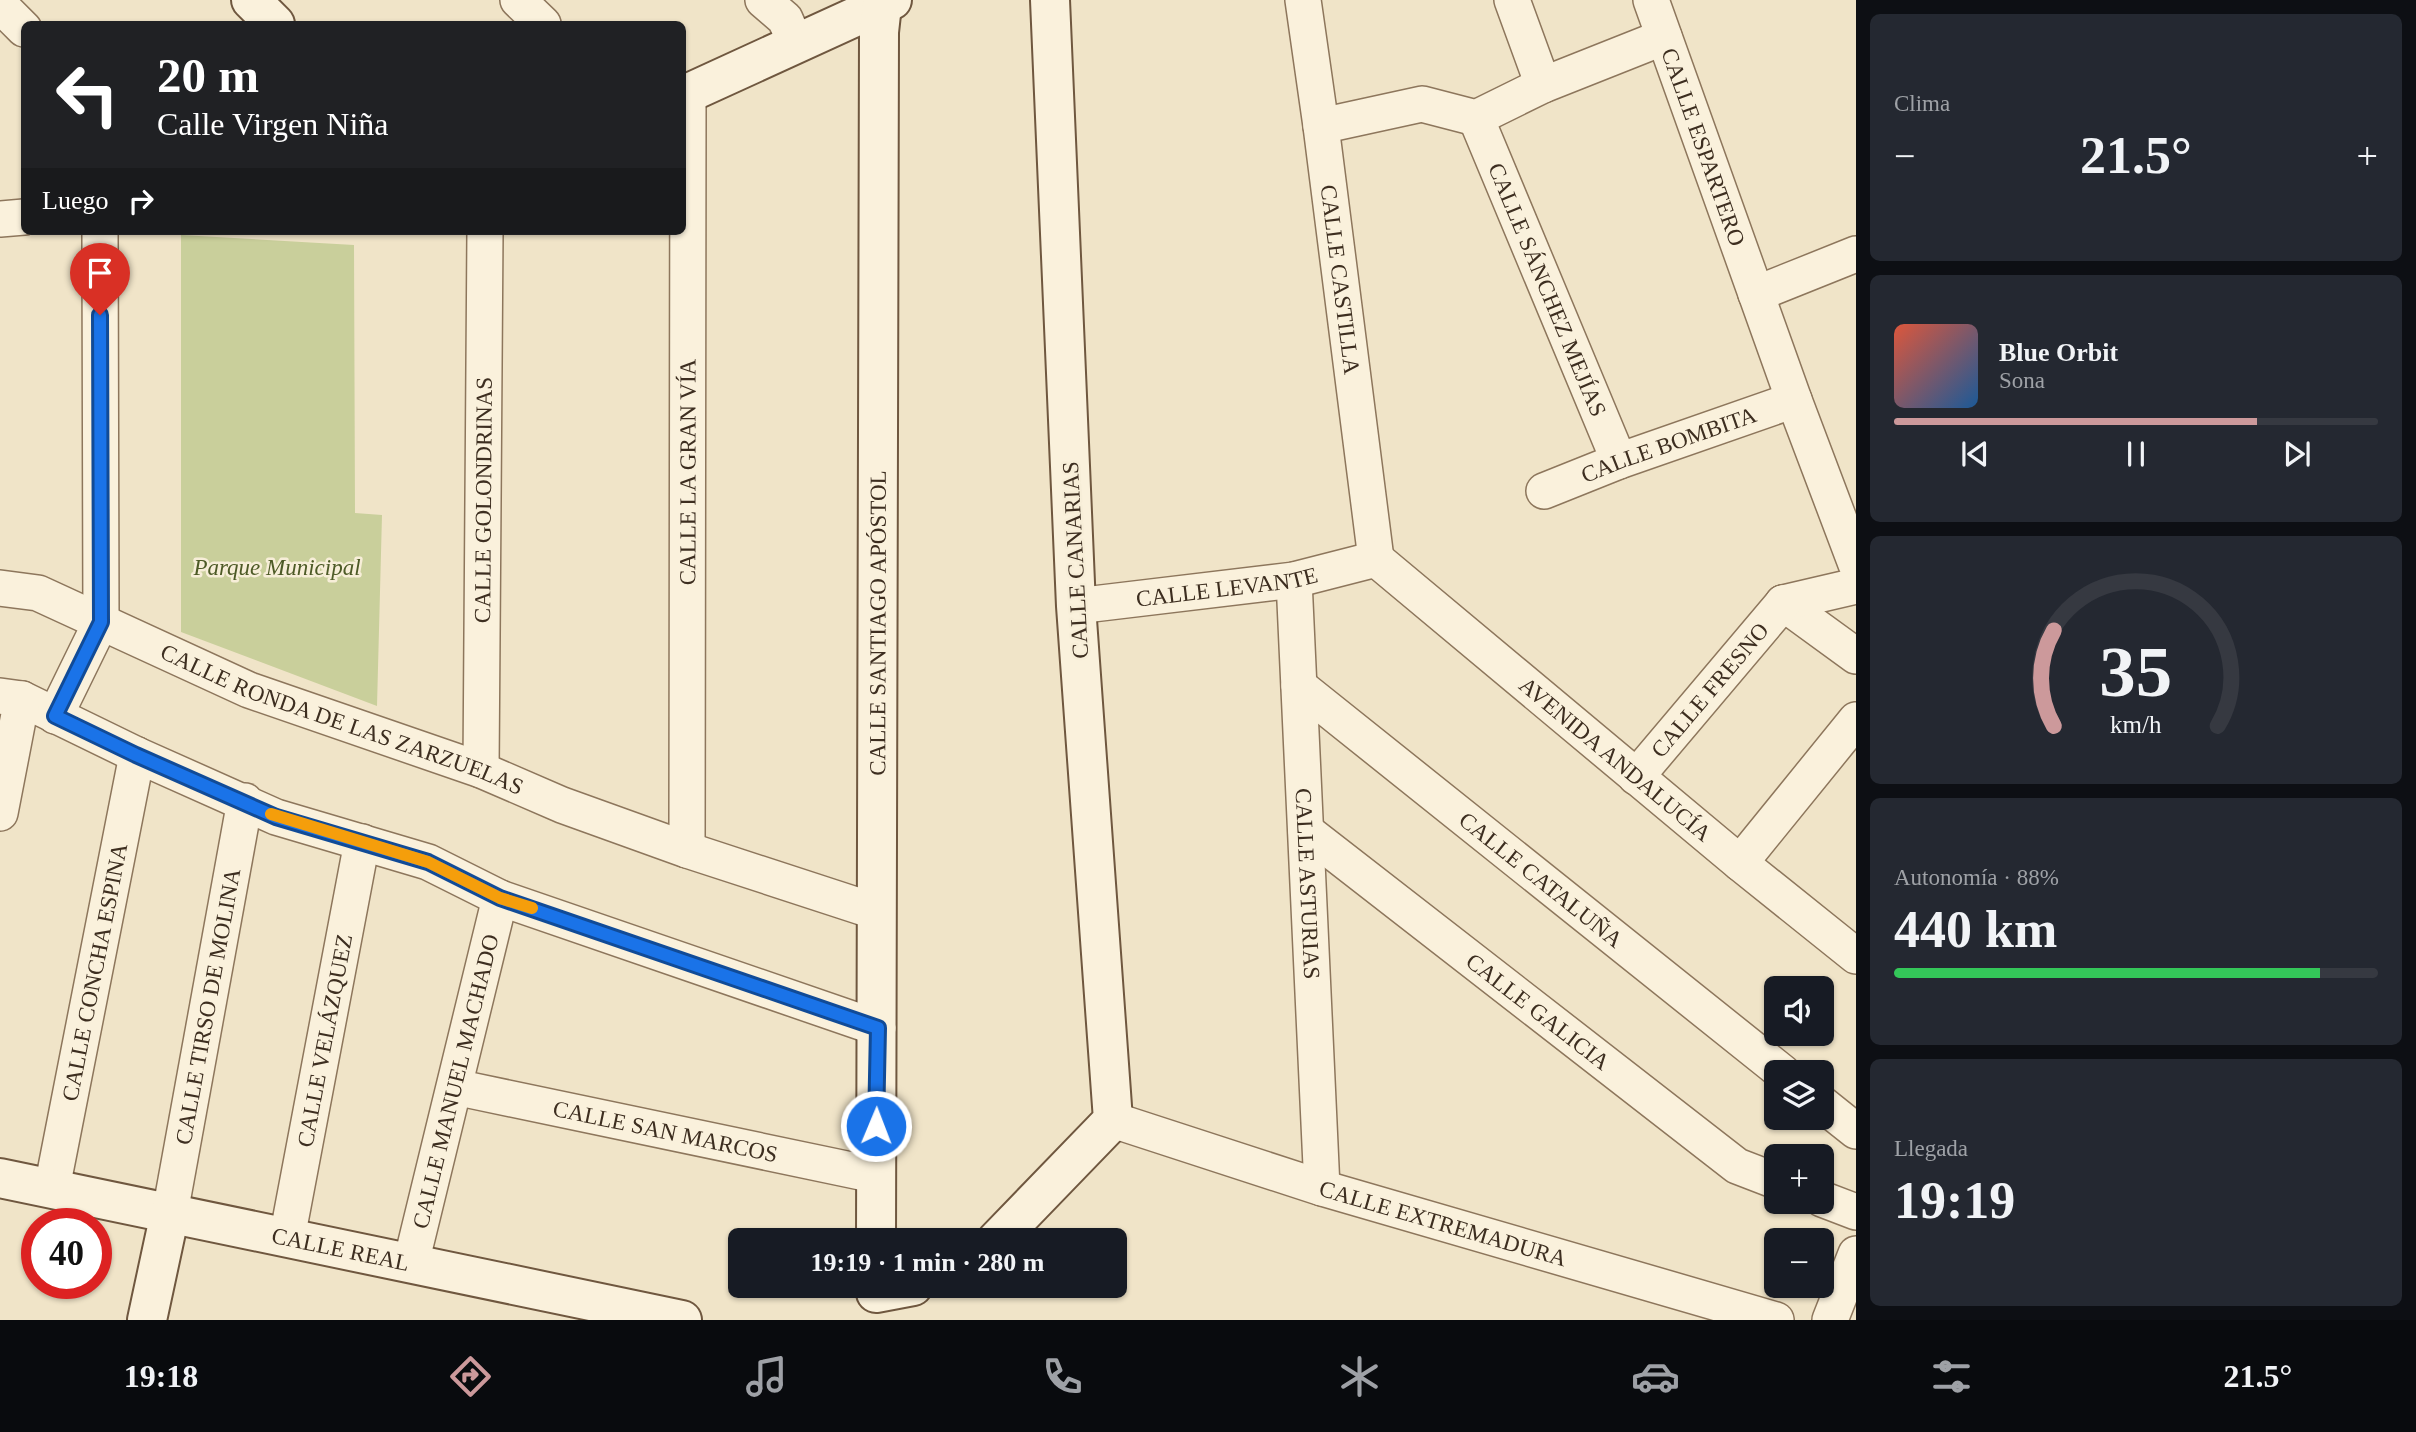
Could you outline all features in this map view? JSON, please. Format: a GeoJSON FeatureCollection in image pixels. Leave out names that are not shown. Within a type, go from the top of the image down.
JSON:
{"type":"FeatureCollection","features":[{"type":"Feature","properties":{"kind":"street"},"geometry":{"type":"LineString","coordinates":[[251,0],[272,21]]}},
{"type":"Feature","properties":{"kind":"street"},"geometry":{"type":"LineString","coordinates":[[518,0],[540,21]]}},
{"type":"Feature","properties":{"kind":"street"},"geometry":{"type":"LineString","coordinates":[[763,0],[785,19],[796,44]]}},
{"type":"Feature","properties":{"kind":"street","name":"CALLE CANARIAS"},"geometry":{"type":"LineString","coordinates":[[1050,0],[1076,606],[1113,1119]]}},
{"type":"Feature","properties":{"kind":"street","name":"CALLE CASTILLA"},"geometry":{"type":"LineString","coordinates":[[1303,0],[1376,559]]}},
{"type":"Feature","properties":{"kind":"street"},"geometry":{"type":"LineString","coordinates":[[1512,0],[1544,85]]}},
{"type":"Feature","properties":{"kind":"street","name":"CALLE ESPARTERO"},"geometry":{"type":"LineString","coordinates":[[1651,0],[1794,400],[1856,564]]}},
{"type":"Feature","properties":{"kind":"street"},"geometry":{"type":"LineString","coordinates":[[686,95],[885,2]]}},
{"type":"Feature","properties":{"kind":"street","name":"CALLE SANTIAGO APÓSTOL"},"geometry":{"type":"LineString","coordinates":[[876,1228],[879,32],[885,2]]}},
{"type":"Feature","properties":{"kind":"street"},"geometry":{"type":"LineString","coordinates":[[0,5],[21,27]]}},
{"type":"Feature","properties":{"kind":"street"},"geometry":{"type":"LineString","coordinates":[[1321,126],[1422,104],[1476,118],[1544,85],[1664,37]]}},
{"type":"Feature","properties":{"kind":"street","name":"CALLE SÁNCHEZ MEJÍAS"},"geometry":{"type":"LineString","coordinates":[[1476,118],[1619,461]]}},
{"type":"Feature","properties":{"kind":"street"},"geometry":{"type":"LineString","coordinates":[[0,219],[21,217]]}},
{"type":"Feature","properties":{"kind":"street"},"geometry":{"type":"LineString","coordinates":[[55,716],[101,622],[100,235]]}},
{"type":"Feature","properties":{"kind":"street","name":"CALLE GOLONDRINAS"},"geometry":{"type":"LineString","coordinates":[[481,770],[485,235]]}},
{"type":"Feature","properties":{"kind":"street","name":"CALLE LA GRAN VÍA"},"geometry":{"type":"LineString","coordinates":[[685,235],[687,850]]}},
{"type":"Feature","properties":{"kind":"street"},"geometry":{"type":"LineString","coordinates":[[1756,294],[1856,254]]}},
{"type":"Feature","properties":{"kind":"street","name":"CALLE BOMBITA"},"geometry":{"type":"LineString","coordinates":[[1544,491],[1619,461],[1794,400]]}},
{"type":"Feature","properties":{"kind":"street","name":"CALLE LEVANTE"},"geometry":{"type":"LineString","coordinates":[[1076,606],[1294,580],[1376,559]]}},
{"type":"Feature","properties":{"kind":"street","name":"AVENIDA ANDALUCÍA"},"geometry":{"type":"LineString","coordinates":[[1376,559],[1740,863],[1855,954]]}},
{"type":"Feature","properties":{"kind":"street","name":"CALLE ASTURIAS"},"geometry":{"type":"LineString","coordinates":[[1294,580],[1322,1188]]}},
{"type":"Feature","properties":{"kind":"street"},"geometry":{"type":"LineString","coordinates":[[1783,603],[1856,586]]}},
{"type":"Feature","properties":{"kind":"street","name":"CALLE RONDA DE LAS ZARZUELAS"},"geometry":{"type":"LineString","coordinates":[[0,588],[38,593],[249,690],[481,770],[562,806],[877,912]]}},
{"type":"Feature","properties":{"kind":"street"},"geometry":{"type":"LineString","coordinates":[[1783,603],[1856,656]]}},
{"type":"Feature","properties":{"kind":"street","name":"CALLE FRESNO"},"geometry":{"type":"LineString","coordinates":[[1636,777],[1783,603]]}},
{"type":"Feature","properties":{"kind":"street","name":"CALLE CATALUÑA"},"geometry":{"type":"LineString","coordinates":[[1299,686],[1767,1060]]}},
{"type":"Feature","properties":{"kind":"street"},"geometry":{"type":"LineString","coordinates":[[0,813],[11,698],[276,817],[428,862],[500,898],[878,1028]]}},
{"type":"Feature","properties":{"kind":"street"},"geometry":{"type":"LineString","coordinates":[[1740,863],[1856,720]]}},
{"type":"Feature","properties":{"kind":"street","name":"CALLE CONCHA ESPINA"},"geometry":{"type":"LineString","coordinates":[[52,1188],[136,755]]}},
{"type":"Feature","properties":{"kind":"street","name":"CALLE TIRSO DE MOLINA"},"geometry":{"type":"LineString","coordinates":[[170,1213],[245,802]]}},
{"type":"Feature","properties":{"kind":"street","name":"CALLE GALICIA"},"geometry":{"type":"LineString","coordinates":[[1306,831],[1737,1166],[1764,1176]]}},
{"type":"Feature","properties":{"kind":"street","name":"CALLE VELÁZQUEZ"},"geometry":{"type":"LineString","coordinates":[[288,1238],[362,842]]}},
{"type":"Feature","properties":{"kind":"street","name":"CALLE MANUEL MACHADO"},"geometry":{"type":"LineString","coordinates":[[411,1263],[500,898]]}},
{"type":"Feature","properties":{"kind":"street","name":"CALLE SAN MARCOS"},"geometry":{"type":"LineString","coordinates":[[454,1087],[876,1175]]}},
{"type":"Feature","properties":{"kind":"street"},"geometry":{"type":"LineString","coordinates":[[1834,1114],[1856,1131]]}},
{"type":"Feature","properties":{"kind":"street"},"geometry":{"type":"LineString","coordinates":[[1008,1228],[1113,1119]]}},
{"type":"Feature","properties":{"kind":"street","name":"CALLE EXTREMADURA"},"geometry":{"type":"LineString","coordinates":[[1113,1119],[1322,1188],[1776,1320]]}},
{"type":"Feature","properties":{"kind":"street","name":"CALLE REAL"},"geometry":{"type":"LineString","coordinates":[[0,1178],[682,1320]]}},
{"type":"Feature","properties":{"kind":"street"},"geometry":{"type":"LineString","coordinates":[[1834,1204],[1856,1212]]}},
{"type":"Feature","properties":{"kind":"street"},"geometry":{"type":"LineString","coordinates":[[147,1320],[170,1213]]}},
{"type":"Feature","properties":{"kind":"street"},"geometry":{"type":"LineString","coordinates":[[1830,1320],[1856,1254]]}},
{"type":"Feature","properties":{"kind":"green space","name":"Parque Municipal"},"geometry":{"type":"Polygon","coordinates":[[[181,235],[354,245],[355,513],[382,515],[377,706],[181,632],[181,235]]]}},
{"type":"Feature","properties":{"kind":"slow traffic"},"geometry":{"type":"LineString","coordinates":[[271,814],[428,862],[500,898],[532,908]]}},
{"type":"Feature","properties":{"kind":"route"},"geometry":{"type":"LineString","coordinates":[[100,315],[101,622],[55,716],[276,817],[428,862],[500,898],[878,1028],[876,1126]]}}]}
